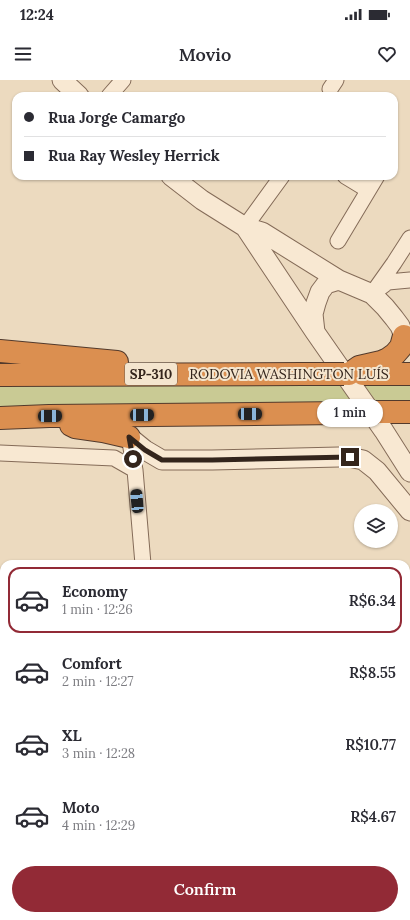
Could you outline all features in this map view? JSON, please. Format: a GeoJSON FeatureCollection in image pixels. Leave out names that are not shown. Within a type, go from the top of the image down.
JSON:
{"type":"FeatureCollection","features":[{"type":"Feature","properties":{"kind":"highway"},"geometry":{"type":"LineString","coordinates":[[346,374],[359,366],[381,362],[388,359],[402,347],[407,338]]}},
{"type":"Feature","properties":{"kind":"highway"},"geometry":{"type":"LineString","coordinates":[[0,351],[250,374]]}},
{"type":"Feature","properties":{"kind":"highway","name":"RODOVIA WASHINGTON LUÍS"},"geometry":{"type":"LineString","coordinates":[[0,374],[410,374]]}},
{"type":"Feature","properties":{"kind":"highway"},"geometry":{"type":"LineString","coordinates":[[380,412],[410,424]]}},
{"type":"Feature","properties":{"kind":"highway"},"geometry":{"type":"LineString","coordinates":[[0,418],[50,416],[410,412]]}},
{"type":"Feature","properties":{"kind":"highway"},"geometry":{"type":"LineString","coordinates":[[50,416],[74,427],[103,431],[129,437]]}},
{"type":"Feature","properties":{"kind":"street"},"geometry":{"type":"LineString","coordinates":[[62,80],[75,92]]}},
{"type":"Feature","properties":{"kind":"street"},"geometry":{"type":"LineString","coordinates":[[112,92],[123,80]]}},
{"type":"Feature","properties":{"kind":"street"},"geometry":{"type":"LineString","coordinates":[[175,180],[202,200],[245,227],[262,232],[339,280],[372,294],[394,318],[407,338]]}},
{"type":"Feature","properties":{"kind":"street"},"geometry":{"type":"LineString","coordinates":[[245,227],[279,180]]}},
{"type":"Feature","properties":{"kind":"street"},"geometry":{"type":"LineString","coordinates":[[352,180],[368,190]]}},
{"type":"Feature","properties":{"kind":"street"},"geometry":{"type":"LineString","coordinates":[[338,241],[374,180]]}},
{"type":"Feature","properties":{"kind":"street"},"geometry":{"type":"LineString","coordinates":[[245,227],[314,332],[384,431],[410,472]]}},
{"type":"Feature","properties":{"kind":"street"},"geometry":{"type":"LineString","coordinates":[[372,294],[410,238]]}},
{"type":"Feature","properties":{"kind":"street"},"geometry":{"type":"LineString","coordinates":[[314,332],[314,314],[320,292],[326,284],[339,280]]}},
{"type":"Feature","properties":{"kind":"street"},"geometry":{"type":"LineString","coordinates":[[372,294],[388,282],[410,280]]}},
{"type":"Feature","properties":{"kind":"street"},"geometry":{"type":"LineString","coordinates":[[129,437],[135,470],[143,560]]}},
{"type":"Feature","properties":{"kind":"street"},"geometry":{"type":"LineString","coordinates":[[129,437],[145,450],[162,460],[339,457],[350,457],[363,460],[377,471],[410,511]]}},
{"type":"Feature","properties":{"kind":"street"},"geometry":{"type":"LineString","coordinates":[[0,453],[114,458],[135,470]]}},
{"type":"Feature","properties":{"kind":"green space"},"geometry":{"type":"Polygon","coordinates":[[[343,380],[359,404],[0,406],[0,384],[343,380]]]}},
{"type":"Feature","properties":{"kind":"green space"},"geometry":{"type":"Polygon","coordinates":[[[410,381],[410,403],[369,404],[355,382],[410,381]]]}},
{"type":"Feature","properties":{"kind":"route"},"geometry":{"type":"LineString","coordinates":[[133,459],[129,437],[145,450],[162,460],[350,457]]}}]}
